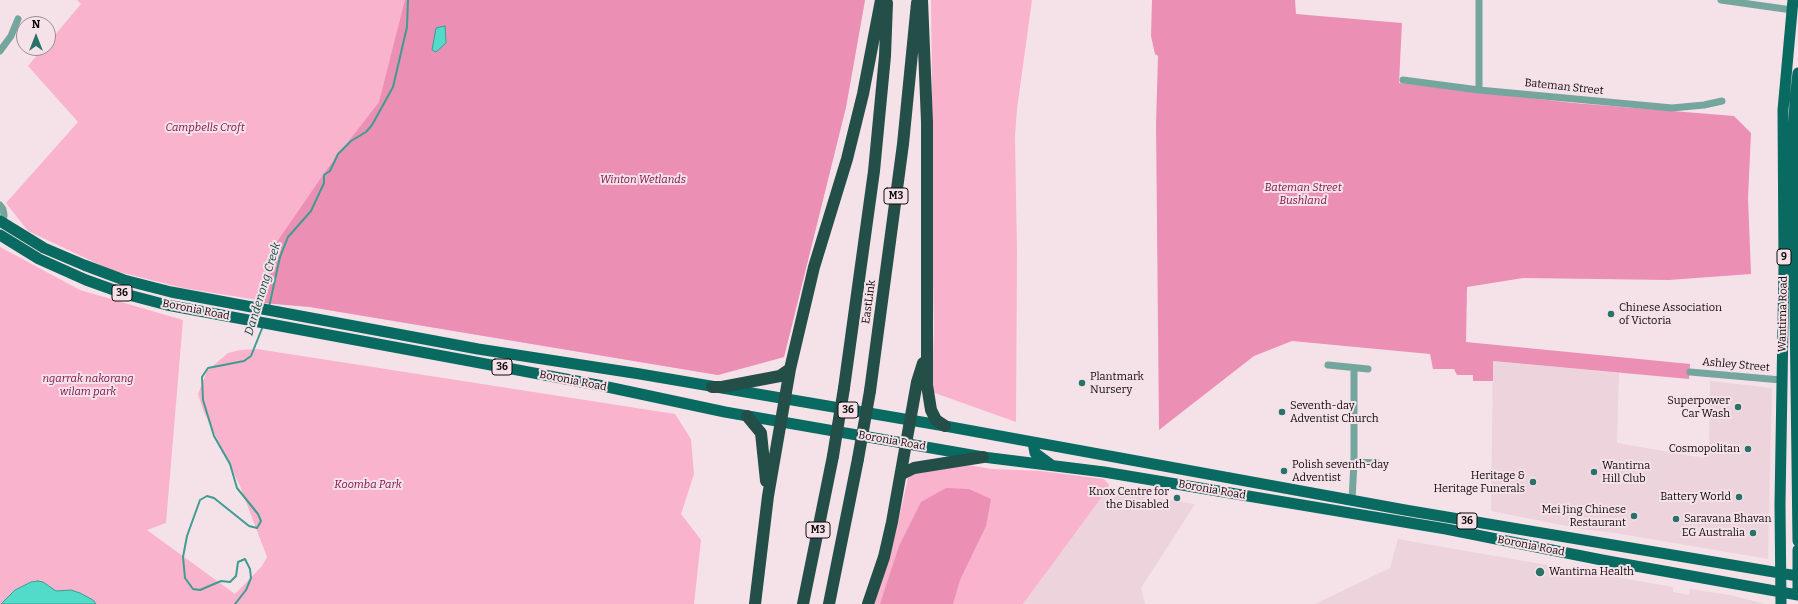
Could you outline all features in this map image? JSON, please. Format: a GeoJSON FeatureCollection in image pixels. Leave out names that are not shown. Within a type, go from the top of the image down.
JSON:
{"type":"FeatureCollection","features":[{"type":"Feature","properties":{"kind":"highway"},"geometry":{"type":"LineString","coordinates":[[755,604],[768,496],[790,369],[814,267],[847,160],[864,94],[881,0]]}},
{"type":"Feature","properties":{"kind":"highway","name":"EastLink"},"geometry":{"type":"LineString","coordinates":[[803,604],[844,388],[874,171],[885,56],[887,0]]}},
{"type":"Feature","properties":{"kind":"highway","name":"EastLink"},"geometry":{"type":"LineString","coordinates":[[829,604],[870,391],[902,152],[917,0]]}},
{"type":"Feature","properties":{"kind":"highway"},"geometry":{"type":"LineString","coordinates":[[922,0],[927,122],[927,385],[931,410],[936,420],[945,426]]}},
{"type":"Feature","properties":{"kind":"highway"},"geometry":{"type":"LineString","coordinates":[[868,604],[884,557],[902,474],[918,382],[926,350]]}},
{"type":"Feature","properties":{"kind":"highway"},"geometry":{"type":"LineString","coordinates":[[712,387],[722,387],[780,376],[790,369]]}},
{"type":"Feature","properties":{"kind":"highway"},"geometry":{"type":"LineString","coordinates":[[747,416],[761,433],[768,496]]}},
{"type":"Feature","properties":{"kind":"highway"},"geometry":{"type":"LineString","coordinates":[[902,474],[914,468],[983,457]]}},
{"type":"Feature","properties":{"kind":"main road","name":"Wantirna Road"},"geometry":{"type":"LineString","coordinates":[[1781,604],[1781,380],[1784,264],[1783,110],[1795,7]]}},
{"type":"Feature","properties":{"kind":"main road","name":"Wantirna Road"},"geometry":{"type":"LineString","coordinates":[[1798,73],[1795,99],[1794,150],[1798,541]]}},
{"type":"Feature","properties":{"kind":"main road","name":"Boronia Road"},"geometry":{"type":"LineString","coordinates":[[1,224],[44,248],[124,280],[171,292],[478,349],[945,426],[1352,500],[1798,576]]}},
{"type":"Feature","properties":{"kind":"main road","name":"Boronia Road"},"geometry":{"type":"LineString","coordinates":[[0,235],[39,259],[86,280],[107,288],[167,305],[475,362],[747,416],[983,457],[1117,474],[1454,531],[1602,560],[1798,595]]}},
{"type":"Feature","properties":{"kind":"main road"},"geometry":{"type":"LineString","coordinates":[[475,362],[478,349]]}},
{"type":"Feature","properties":{"kind":"main road"},"geometry":{"type":"LineString","coordinates":[[1033,443],[1035,453],[1052,465]]}},
{"type":"Feature","properties":{"kind":"main road"},"geometry":{"type":"LineString","coordinates":[[1117,474],[1120,458]]}},
{"type":"Feature","properties":{"kind":"main road"},"geometry":{"type":"LineString","coordinates":[[1782,463],[1798,463]]}},
{"type":"Feature","properties":{"kind":"main road"},"geometry":{"type":"LineString","coordinates":[[1219,475],[1225,492]]}},
{"type":"Feature","properties":{"kind":"main road"},"geometry":{"type":"LineString","coordinates":[[1602,560],[1606,544]]}},
{"type":"Feature","properties":{"kind":"main road"},"geometry":{"type":"LineString","coordinates":[[1798,550],[1798,590]]}},
{"type":"Feature","properties":{"kind":"street"},"geometry":{"type":"LineString","coordinates":[[1479,0],[1479,90]]}},
{"type":"Feature","properties":{"kind":"street"},"geometry":{"type":"LineString","coordinates":[[1721,0],[1795,7]]}},
{"type":"Feature","properties":{"kind":"street"},"geometry":{"type":"LineString","coordinates":[[0,51],[11,36],[16,24]]}},
{"type":"Feature","properties":{"kind":"street","name":"Bateman Street"},"geometry":{"type":"LineString","coordinates":[[1403,80],[1479,90],[1672,108],[1704,105],[1722,101]]}},
{"type":"Feature","properties":{"kind":"street"},"geometry":{"type":"LineString","coordinates":[[0,206],[4,209],[1,224]]}},
{"type":"Feature","properties":{"kind":"street"},"geometry":{"type":"LineString","coordinates":[[1328,365],[1368,369]]}},
{"type":"Feature","properties":{"kind":"street"},"geometry":{"type":"LineString","coordinates":[[1352,500],[1354,462],[1354,368]]}},
{"type":"Feature","properties":{"kind":"street","name":"Ashley Street"},"geometry":{"type":"LineString","coordinates":[[1690,372],[1781,380]]}},
{"type":"Feature","properties":{"kind":"street"},"geometry":{"type":"LineString","coordinates":[[1354,462],[1378,463]]}},
{"type":"Feature","properties":{"kind":"shaded area"},"geometry":{"type":"Polygon","coordinates":[[[445,26],[446,43],[436,52],[432,50],[436,28],[445,26]]]}},
{"type":"Feature","properties":{"kind":"shaded area"},"geometry":{"type":"Polygon","coordinates":[[[1493,361],[1619,373],[1617,443],[1704,458],[1709,452],[1710,381],[1772,388],[1768,559],[1615,533],[1582,529],[1491,511],[1493,361]]]}},
{"type":"Feature","properties":{"kind":"shaded area"},"geometry":{"type":"Polygon","coordinates":[[[1107,490],[1195,504],[1141,588],[1145,604],[1023,604],[1107,490]]]}},
{"type":"Feature","properties":{"kind":"shaded area"},"geometry":{"type":"Polygon","coordinates":[[[1398,539],[1673,587],[1673,592],[1689,595],[1690,589],[1730,595],[1765,604],[1315,604],[1390,568],[1398,539]]]}},
{"type":"Feature","properties":{"kind":"shaded area"},"geometry":{"type":"Polygon","coordinates":[[[31,582],[43,582],[56,591],[71,590],[80,593],[93,600],[96,604],[1,604],[15,590],[31,582]]]}},
{"type":"Feature","properties":{"kind":"green space","name":"Winton Wetlands"},"geometry":{"type":"Polygon","coordinates":[[[77,0],[865,0],[846,107],[784,357],[718,375],[310,307],[264,303],[264,301],[183,288],[111,270],[28,231],[6,203],[78,122],[28,66],[36,56],[56,56],[56,34],[81,4],[77,0]]]}},
{"type":"Feature","properties":{"kind":"green space","name":"Winton Wetlands"},"geometry":{"type":"Polygon","coordinates":[[[405,0],[865,0],[846,107],[784,357],[718,375],[310,307],[264,303],[270,252],[325,172],[379,102],[405,0]]]}},
{"type":"Feature","properties":{"kind":"green space"},"geometry":{"type":"Polygon","coordinates":[[[931,0],[1032,0],[1017,109],[1015,137],[1017,252],[1016,422],[932,392],[934,325],[931,197],[931,0]]]}},
{"type":"Feature","properties":{"kind":"green space","name":"Bateman Street Bushland"},"geometry":{"type":"Polygon","coordinates":[[[1152,0],[1295,0],[1296,14],[1402,23],[1399,83],[1574,103],[1734,116],[1751,133],[1748,198],[1751,274],[1669,280],[1523,278],[1467,287],[1466,342],[1690,364],[1689,379],[1493,361],[1493,381],[1473,381],[1473,375],[1457,375],[1454,369],[1433,369],[1430,354],[1292,341],[1254,356],[1159,430],[1156,124],[1158,56],[1155,54],[1151,36],[1152,0]]]}},
{"type":"Feature","properties":{"kind":"green space","name":"Koomba Park"},"geometry":{"type":"Polygon","coordinates":[[[0,247],[80,290],[183,320],[166,523],[147,530],[235,594],[262,566],[267,557],[240,486],[203,410],[198,394],[207,371],[228,353],[240,350],[257,349],[675,414],[691,439],[694,474],[681,514],[701,540],[694,604],[0,604],[0,247]]]}},
{"type":"Feature","properties":{"kind":"green space"},"geometry":{"type":"Polygon","coordinates":[[[962,464],[992,469],[1040,471],[1104,479],[1109,485],[1107,490],[1023,604],[874,604],[896,532],[908,478],[915,472],[962,464]]]}},
{"type":"Feature","properties":{"kind":"green space"},"geometry":{"type":"Polygon","coordinates":[[[946,488],[969,489],[991,499],[986,526],[960,580],[953,604],[880,604],[899,546],[921,502],[946,488]]]}},
{"type":"Feature","properties":{"kind":"waterway","name":"Dandenong Creek"},"geometry":{"type":"LineString","coordinates":[[269,307],[280,257],[288,237],[311,211],[324,183],[324,175],[330,171],[338,154],[351,141],[366,132],[372,125],[393,87],[407,27],[408,0]]}},
{"type":"Feature","properties":{"kind":"waterway","name":"Dandenong Creek"},"geometry":{"type":"LineString","coordinates":[[235,604],[246,590],[251,578],[250,569],[245,559],[238,562],[236,576],[230,582],[221,581],[200,590],[193,589],[185,578],[183,557],[187,536],[200,500],[207,496],[214,498],[249,526],[257,528],[261,521],[258,514],[237,488],[230,464],[214,436],[203,400],[202,377],[208,368],[244,361],[251,356],[263,326]]}},
{"type":"Feature","properties":{"kind":"place","name":"Chinese Association of Victoria"},"geometry":{"type":"Point","coordinates":[1611,314]}},
{"type":"Feature","properties":{"kind":"place","name":"Plantmark Nursery"},"geometry":{"type":"Point","coordinates":[1082,383]}},
{"type":"Feature","properties":{"kind":"place","name":"Superpower Car Wash"},"geometry":{"type":"Point","coordinates":[1738,407]}},
{"type":"Feature","properties":{"kind":"place","name":"Seventh-day Adventist Church"},"geometry":{"type":"Point","coordinates":[1282,412]}},
{"type":"Feature","properties":{"kind":"place","name":"Cosmopolitan"},"geometry":{"type":"Point","coordinates":[1748,449]}},
{"type":"Feature","properties":{"kind":"place","name":"Polish seventh-day Adventist"},"geometry":{"type":"Point","coordinates":[1284,471]}},
{"type":"Feature","properties":{"kind":"place","name":"Wantirna Hill Club"},"geometry":{"type":"Point","coordinates":[1594,472]}},
{"type":"Feature","properties":{"kind":"place","name":"Heritage & Heritage Funerals"},"geometry":{"type":"Point","coordinates":[1533,482]}},
{"type":"Feature","properties":{"kind":"place","name":"Battery World"},"geometry":{"type":"Point","coordinates":[1739,497]}},
{"type":"Feature","properties":{"kind":"place","name":"Knox Centre for the Disabled"},"geometry":{"type":"Point","coordinates":[1177,498]}},
{"type":"Feature","properties":{"kind":"place","name":"Mei Jing Chinese Restaurant"},"geometry":{"type":"Point","coordinates":[1634,516]}},
{"type":"Feature","properties":{"kind":"place","name":"Saravana Bhavan"},"geometry":{"type":"Point","coordinates":[1676,519]}},
{"type":"Feature","properties":{"kind":"place","name":"EG Australia"},"geometry":{"type":"Point","coordinates":[1753,533]}},
{"type":"Feature","properties":{"kind":"place","name":"Wantirna Health"},"geometry":{"type":"Point","coordinates":[1540,572]}},
{"type":"Feature","properties":{"kind":"park label","name":"Campbells Croft"},"geometry":{"type":"Point","coordinates":[205,128]}},
{"type":"Feature","properties":{"kind":"park label","name":"ngarrak nakorang wilam park"},"geometry":{"type":"Point","coordinates":[88,385]}}]}
